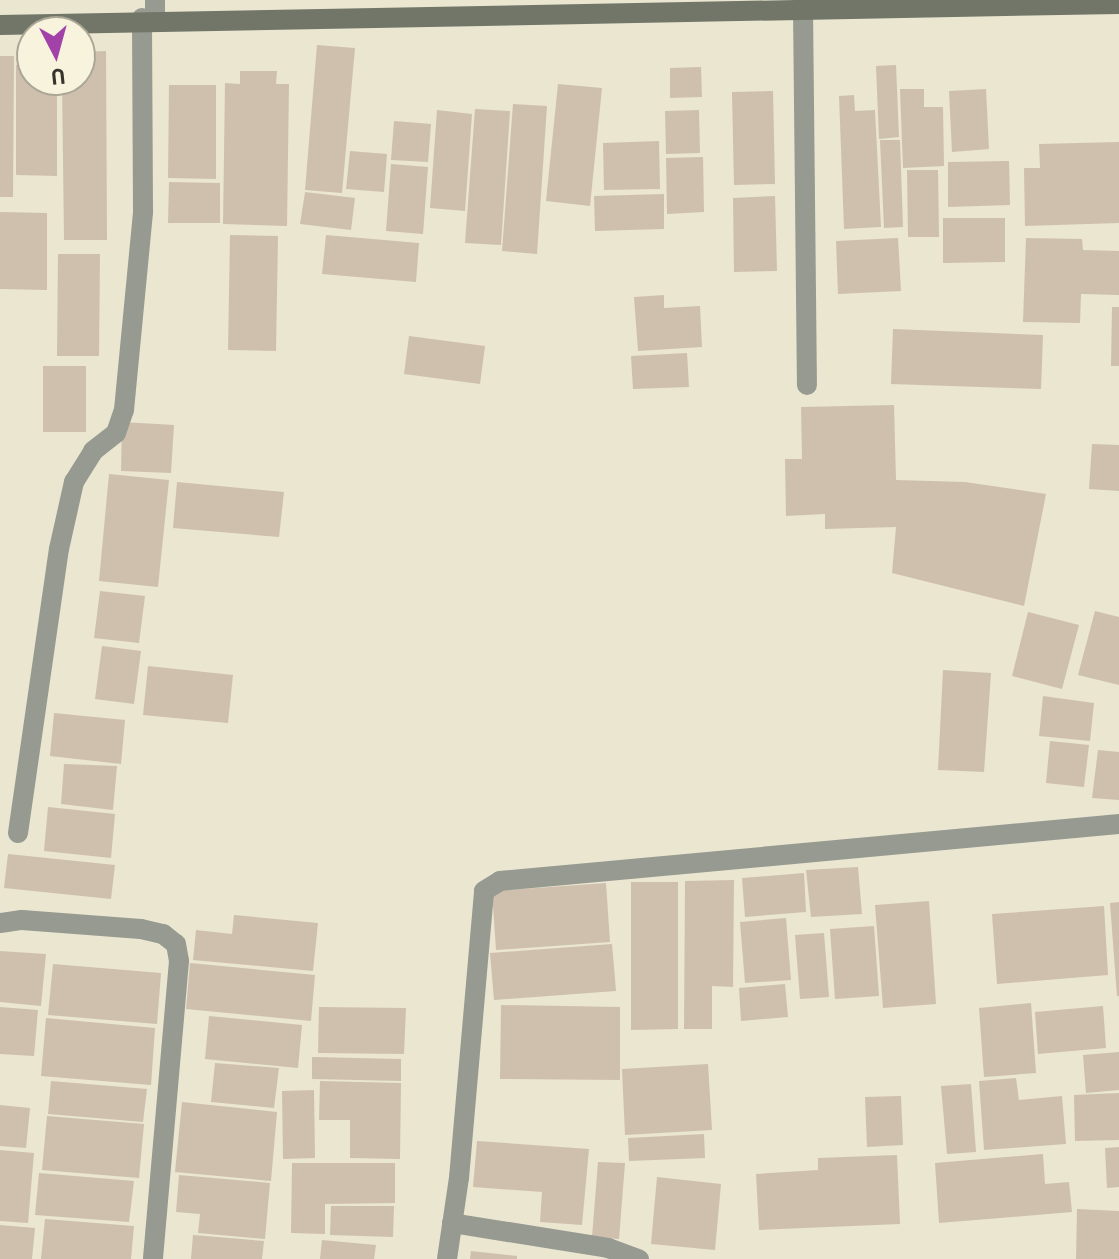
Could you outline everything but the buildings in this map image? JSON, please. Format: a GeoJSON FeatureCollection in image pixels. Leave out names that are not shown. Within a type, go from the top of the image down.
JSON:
{"type":"FeatureCollection","features":[{"type":"Feature","properties":{"kind":"street"},"geometry":{"type":"LineString","coordinates":[[0,25],[151,12],[1119,4]]}},
{"type":"Feature","properties":{"kind":"street"},"geometry":{"type":"LineString","coordinates":[[803,8],[807,385]]}},
{"type":"Feature","properties":{"kind":"street"},"geometry":{"type":"LineString","coordinates":[[18,833],[59,549],[74,482],[93,451],[116,433],[124,410],[143,212],[151,12]]}},
{"type":"Feature","properties":{"kind":"street"},"geometry":{"type":"LineString","coordinates":[[447,1259],[479,909],[484,891],[500,881],[1119,824]]}},
{"type":"Feature","properties":{"kind":"street"},"geometry":{"type":"LineString","coordinates":[[0,923],[22,920],[141,929],[163,934],[176,944],[179,961],[153,1259]]}},
{"type":"Feature","properties":{"kind":"street"},"geometry":{"type":"LineString","coordinates":[[452,1223],[608,1248],[639,1259]]}}]}
